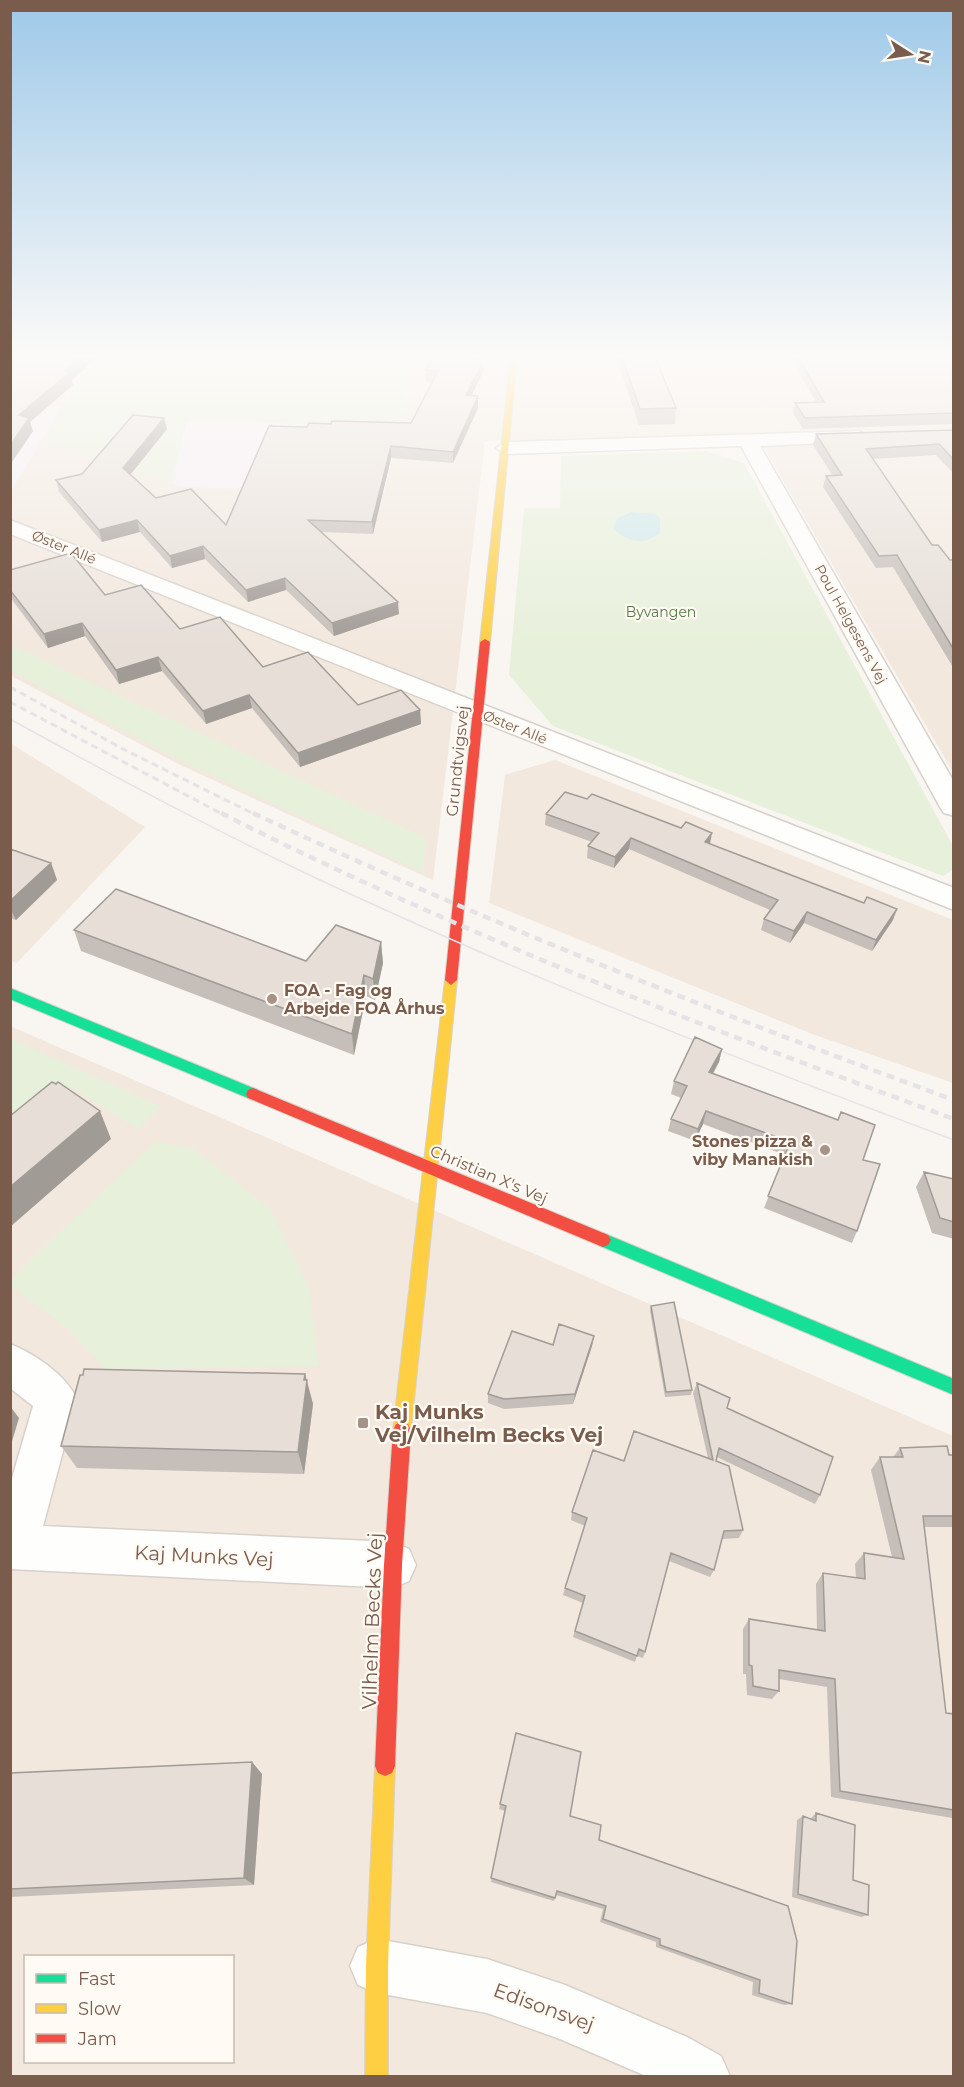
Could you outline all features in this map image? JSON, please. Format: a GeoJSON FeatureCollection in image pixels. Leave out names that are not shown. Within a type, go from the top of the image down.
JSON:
{"type":"FeatureCollection","features":[{"type":"Feature","properties":{"kind":"street","name":"Grundtvigsvej"},"geometry":{"type":"LineString","coordinates":[[430,1168],[505,454]]}},
{"type":"Feature","properties":{"kind":"street","name":"Poul Helgesens Vej"},"geometry":{"type":"LineString","coordinates":[[756,454],[954,807]]}},
{"type":"Feature","properties":{"kind":"street","name":"Øster Allé"},"geometry":{"type":"LineString","coordinates":[[10,526],[954,900]]}},
{"type":"Feature","properties":{"kind":"street","name":"Christian X's Vej"},"geometry":{"type":"LineString","coordinates":[[10,993],[954,1387]]}},
{"type":"Feature","properties":{"kind":"street","name":"Vilhelm Becks Vej"},"geometry":{"type":"LineString","coordinates":[[376,2076],[377,1966],[393,1565],[402,1424],[430,1168]]}},
{"type":"Feature","properties":{"kind":"street","name":"Kaj Munks Vej"},"geometry":{"type":"LineString","coordinates":[[10,1363],[56,1399],[13,1547],[393,1565]]}},
{"type":"Feature","properties":{"kind":"street","name":"Edisonsvej"},"geometry":{"type":"LineString","coordinates":[[377,1966],[487,1986],[565,2013],[667,2057],[701,2076]]}},
{"type":"Feature","properties":{"kind":"shaded area"},"geometry":{"type":"Polygon","coordinates":[[[10,454],[483,454],[433,880],[180,765],[11,676],[10,454]]]}},
{"type":"Feature","properties":{"kind":"shaded area"},"geometry":{"type":"Polygon","coordinates":[[[11,454],[33,454],[11,491],[11,454]]]}},
{"type":"Feature","properties":{"kind":"shaded area"},"geometry":{"type":"Polygon","coordinates":[[[179,454],[394,454],[384,493],[181,487],[172,484],[179,454]]]}},
{"type":"Feature","properties":{"kind":"shaded area"},"geometry":{"type":"Polygon","coordinates":[[[768,454],[953,454],[953,772],[768,454]]]}},
{"type":"Feature","properties":{"kind":"shaded area"},"geometry":{"type":"Polygon","coordinates":[[[10,743],[145,827],[17,963],[10,960],[10,743]]]}},
{"type":"Feature","properties":{"kind":"shaded area"},"geometry":{"type":"Polygon","coordinates":[[[555,760],[953,920],[953,1083],[812,1034],[489,903],[505,775],[555,760]]]}},
{"type":"Feature","properties":{"kind":"shaded area"},"geometry":{"type":"Polygon","coordinates":[[[10,1026],[953,1436],[953,2076],[11,2076],[10,1026]]]}},
{"type":"Feature","properties":{"kind":"green space"},"geometry":{"type":"Polygon","coordinates":[[[88,454],[179,454],[172,484],[88,454]]]}},
{"type":"Feature","properties":{"kind":"green space","name":"Byvangen"},"geometry":{"type":"Polygon","coordinates":[[[716,454],[744,463],[953,846],[953,870],[943,876],[553,726],[509,675],[524,508],[560,508],[561,456],[716,454]]]}},
{"type":"Feature","properties":{"kind":"green space"},"geometry":{"type":"Polygon","coordinates":[[[11,645],[426,838],[424,873],[184,762],[22,677],[11,670],[11,645]]]}},
{"type":"Feature","properties":{"kind":"green space"},"geometry":{"type":"Polygon","coordinates":[[[11,1039],[162,1107],[138,1129],[68,1086],[11,1131],[11,1039]]]}},
{"type":"Feature","properties":{"kind":"green space"},"geometry":{"type":"Polygon","coordinates":[[[155,1142],[192,1148],[270,1208],[309,1287],[319,1366],[105,1369],[69,1329],[11,1286],[11,1280],[30,1260],[155,1142]]]}},
{"type":"Feature","properties":{"kind":"water"},"geometry":{"type":"Polygon","coordinates":[[[631,512],[655,514],[660,518],[660,533],[647,540],[636,541],[613,529],[617,518],[631,512]]]}},
{"type":"Feature","properties":{"kind":"building"},"geometry":{"type":"Polygon","coordinates":[[[99,454],[134,454],[123,468],[156,498],[191,489],[226,525],[257,454],[389,454],[372,522],[308,520],[398,602],[332,623],[285,578],[246,590],[203,546],[170,556],[137,520],[99,530],[56,480],[82,474],[99,454]]]}},
{"type":"Feature","properties":{"kind":"building"},"geometry":{"type":"Polygon","coordinates":[[[829,454],[870,454],[932,545],[938,545],[950,560],[954,560],[954,650],[897,555],[879,556],[826,476],[842,475],[829,454]]]}},
{"type":"Feature","properties":{"kind":"building"},"geometry":{"type":"Polygon","coordinates":[[[71,553],[105,595],[141,585],[180,629],[220,617],[263,667],[308,652],[358,705],[401,690],[420,710],[298,753],[249,695],[203,711],[158,657],[116,670],[82,623],[44,634],[10,590],[10,570],[71,553]]]}},
{"type":"Feature","properties":{"kind":"building"},"geometry":{"type":"Polygon","coordinates":[[[565,792],[587,799],[592,794],[681,828],[686,822],[712,833],[705,842],[864,903],[867,897],[897,909],[876,940],[807,912],[794,931],[764,919],[778,900],[631,838],[615,857],[588,846],[599,833],[546,814],[565,792]]]}},
{"type":"Feature","properties":{"kind":"building"},"geometry":{"type":"Polygon","coordinates":[[[10,849],[51,863],[10,901],[10,849]]]}},
{"type":"Feature","properties":{"kind":"building"},"geometry":{"type":"Polygon","coordinates":[[[116,889],[306,961],[336,925],[381,942],[373,979],[364,975],[352,1034],[74,930],[116,889]]]}},
{"type":"Feature","properties":{"kind":"building"},"geometry":{"type":"Polygon","coordinates":[[[695,1037],[722,1049],[709,1072],[838,1120],[841,1112],[875,1125],[863,1160],[880,1164],[857,1231],[768,1196],[790,1142],[706,1111],[698,1129],[671,1119],[687,1086],[674,1081],[695,1037]]]}},
{"type":"Feature","properties":{"kind":"building"},"geometry":{"type":"Polygon","coordinates":[[[52,1082],[56,1084],[58,1082],[100,1111],[10,1187],[10,1116],[52,1082]]]}},
{"type":"Feature","properties":{"kind":"building"},"geometry":{"type":"Polygon","coordinates":[[[924,1172],[954,1179],[954,1222],[940,1218],[924,1172]]]}},
{"type":"Feature","properties":{"kind":"building"},"geometry":{"type":"Polygon","coordinates":[[[674,1302],[692,1390],[666,1392],[651,1306],[674,1302]]]}},
{"type":"Feature","properties":{"kind":"building"},"geometry":{"type":"Polygon","coordinates":[[[559,1324],[594,1336],[575,1394],[504,1399],[488,1394],[512,1331],[553,1345],[559,1324]]]}},
{"type":"Feature","properties":{"kind":"building"},"geometry":{"type":"Polygon","coordinates":[[[84,1369],[305,1374],[304,1380],[307,1380],[298,1452],[61,1446],[80,1375],[83,1375],[84,1369]]]}},
{"type":"Feature","properties":{"kind":"building"},"geometry":{"type":"Polygon","coordinates":[[[697,1383],[730,1398],[727,1408],[833,1457],[820,1495],[719,1448],[716,1461],[729,1466],[743,1530],[724,1531],[714,1570],[671,1553],[645,1652],[639,1649],[637,1656],[575,1631],[585,1596],[565,1588],[587,1518],[572,1512],[593,1450],[624,1461],[634,1431],[713,1460],[697,1383]]]}},
{"type":"Feature","properties":{"kind":"building"},"geometry":{"type":"Polygon","coordinates":[[[947,1446],[949,1455],[954,1457],[954,1516],[923,1516],[946,1713],[954,1714],[954,1810],[840,1791],[835,1679],[779,1670],[779,1691],[753,1686],[752,1666],[749,1665],[749,1619],[825,1631],[823,1573],[865,1579],[864,1553],[904,1559],[880,1457],[903,1457],[900,1448],[947,1446]]]}},
{"type":"Feature","properties":{"kind":"building"},"geometry":{"type":"Polygon","coordinates":[[[516,1733],[581,1752],[570,1816],[601,1825],[599,1840],[788,1906],[797,1941],[792,2004],[759,1993],[760,1980],[660,1945],[660,1939],[603,1919],[606,1906],[557,1891],[555,1898],[491,1878],[506,1806],[500,1804],[516,1733]]]}},
{"type":"Feature","properties":{"kind":"building"},"geometry":{"type":"Polygon","coordinates":[[[252,1762],[244,1878],[10,1889],[10,1773],[252,1762]]]}},
{"type":"Feature","properties":{"kind":"building"},"geometry":{"type":"Polygon","coordinates":[[[816,1813],[855,1825],[853,1880],[869,1885],[868,1915],[798,1894],[803,1816],[816,1821],[816,1813]]]}},
{"type":"Feature","properties":{"kind":"tram line"},"geometry":{"type":"LineString","coordinates":[[10,719],[225,834],[430,930],[653,1024],[954,1140]]}},
{"type":"Feature","properties":{"kind":"railway"},"geometry":{"type":"LineString","coordinates":[[10,687],[123,749],[256,815]]}},
{"type":"Feature","properties":{"kind":"railway"},"geometry":{"type":"LineString","coordinates":[[10,702],[224,815]]}},
{"type":"Feature","properties":{"kind":"railway"},"geometry":{"type":"LineString","coordinates":[[221,813],[310,857],[491,939],[675,1014],[954,1119]]}},
{"type":"Feature","properties":{"kind":"railway"},"geometry":{"type":"LineString","coordinates":[[253,813],[426,891],[600,964],[776,1034],[954,1100]]}},
{"type":"Feature","properties":{"kind":"traffic: fast"},"geometry":{"type":"LineString","coordinates":[[10,993],[253,1094]]}},
{"type":"Feature","properties":{"kind":"traffic: fast"},"geometry":{"type":"LineString","coordinates":[[603,1240],[954,1387]]}},
{"type":"Feature","properties":{"kind":"traffic: slow"},"geometry":{"type":"LineString","coordinates":[[485,642],[504,454]]}},
{"type":"Feature","properties":{"kind":"traffic: slow"},"geometry":{"type":"LineString","coordinates":[[402,1430],[451,980]]}},
{"type":"Feature","properties":{"kind":"traffic: slow"},"geometry":{"type":"LineString","coordinates":[[376,2076],[377,1966],[385,1766]]}},
{"type":"Feature","properties":{"kind":"traffic: jam"},"geometry":{"type":"LineString","coordinates":[[451,980],[485,642]]}},
{"type":"Feature","properties":{"kind":"traffic: jam"},"geometry":{"type":"LineString","coordinates":[[253,1094],[603,1240]]}},
{"type":"Feature","properties":{"kind":"traffic: jam"},"geometry":{"type":"LineString","coordinates":[[385,1766],[393,1565],[402,1430]]}},
{"type":"Feature","properties":{"kind":"place","name":"FOA - Fag og Arbejde FOA Århus"},"geometry":{"type":"Point","coordinates":[272,999]}},
{"type":"Feature","properties":{"kind":"place","name":"Stones pizza & viby Manakish"},"geometry":{"type":"Point","coordinates":[825,1150]}},
{"type":"Feature","properties":{"kind":"place","name":"Kaj Munks Vej/Vilhelm Becks Vej"},"geometry":{"type":"Point","coordinates":[363,1423]}}]}
